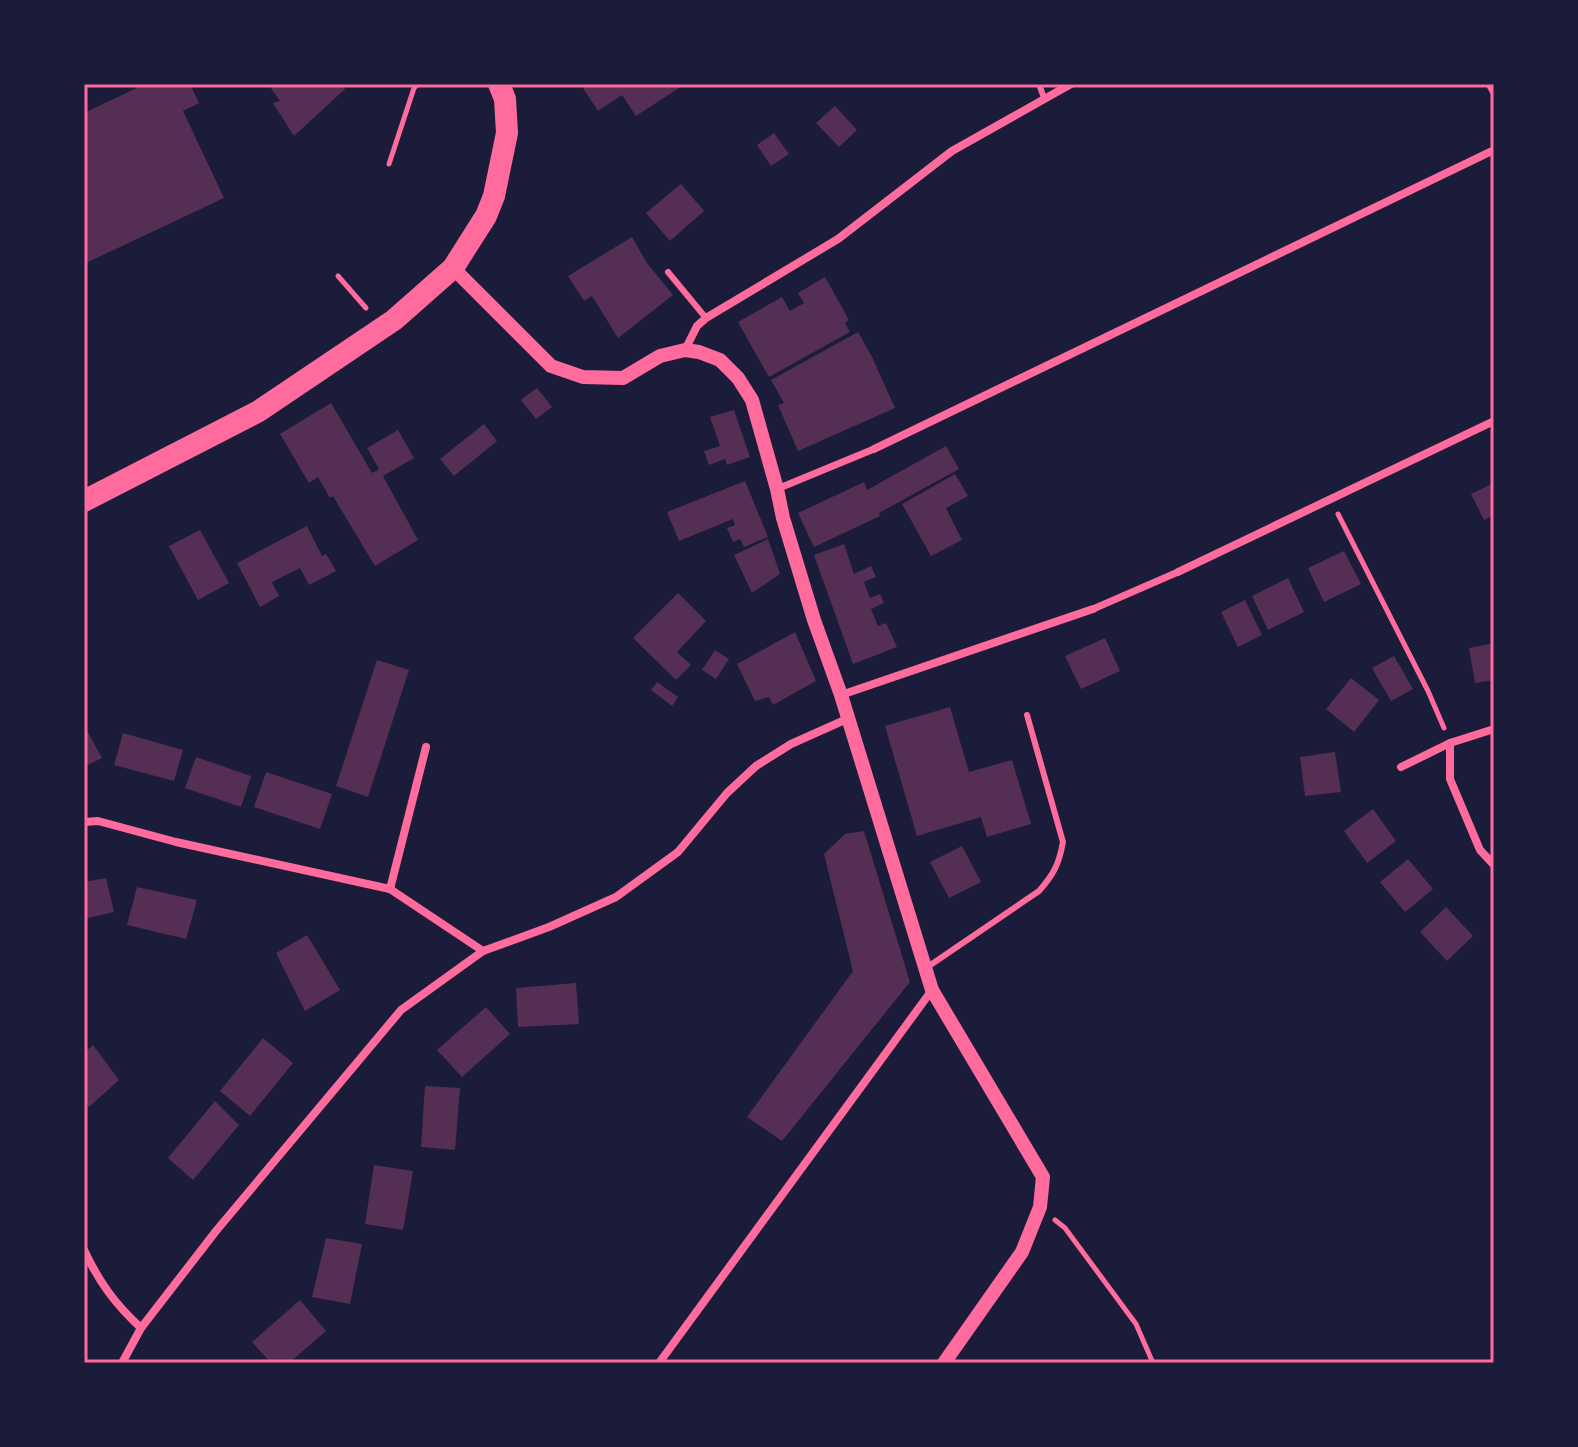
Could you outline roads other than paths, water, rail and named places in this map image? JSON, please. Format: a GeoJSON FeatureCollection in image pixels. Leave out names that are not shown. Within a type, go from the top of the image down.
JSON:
{"type":"FeatureCollection","features":[{"type":"Feature","properties":{"kind":"highway"},"geometry":{"type":"LineString","coordinates":[[84,501],[259,411],[394,320],[453,268],[486,216],[494,196],[507,133],[505,89]]}},
{"type":"Feature","properties":{"kind":"street"},"geometry":{"type":"LineString","coordinates":[[685,350],[697,326],[706,318],[838,239],[952,151],[1071,84]]}},
{"type":"Feature","properties":{"kind":"street"},"geometry":{"type":"LineString","coordinates":[[777,489],[874,449],[1494,150]]}},
{"type":"Feature","properties":{"kind":"street"},"geometry":{"type":"LineString","coordinates":[[453,268],[551,366],[583,377],[623,378],[660,356],[685,350],[699,352],[720,360],[738,378],[752,400],[814,620],[841,695],[932,990],[1043,1177],[1040,1207],[1022,1252],[944,1363]]}},
{"type":"Feature","properties":{"kind":"street"},"geometry":{"type":"LineString","coordinates":[[841,695],[1093,609],[1178,572],[1494,421]]}},
{"type":"Feature","properties":{"kind":"street"},"geometry":{"type":"LineString","coordinates":[[122,1363],[141,1328],[216,1231],[401,1010],[483,951],[549,927],[616,897],[678,852],[727,793],[756,766],[791,744],[847,719]]}},
{"type":"Feature","properties":{"kind":"street"},"geometry":{"type":"LineString","coordinates":[[1401,767],[1450,743],[1494,729]]}},
{"type":"Feature","properties":{"kind":"street"},"geometry":{"type":"LineString","coordinates":[[1450,743],[1450,779],[1480,850],[1494,865]]}},
{"type":"Feature","properties":{"kind":"street"},"geometry":{"type":"LineString","coordinates":[[390,889],[426,747]]}},
{"type":"Feature","properties":{"kind":"street"},"geometry":{"type":"LineString","coordinates":[[84,822],[98,821],[176,842],[390,889],[483,951]]}},
{"type":"Feature","properties":{"kind":"street"},"geometry":{"type":"LineString","coordinates":[[659,1363],[932,990]]}},
{"type":"Feature","properties":{"kind":"street"},"geometry":{"type":"LineString","coordinates":[[85,1252],[97,1277],[123,1311],[141,1328]]}},
{"type":"Feature","properties":{"kind":"lane"},"geometry":{"type":"LineString","coordinates":[[1039,84],[1044,98]]}},
{"type":"Feature","properties":{"kind":"lane"},"geometry":{"type":"LineString","coordinates":[[668,272],[706,318]]}},
{"type":"Feature","properties":{"kind":"lane"},"geometry":{"type":"LineString","coordinates":[[926,968],[1039,891],[1059,862],[1063,842],[1027,715]]}}]}
